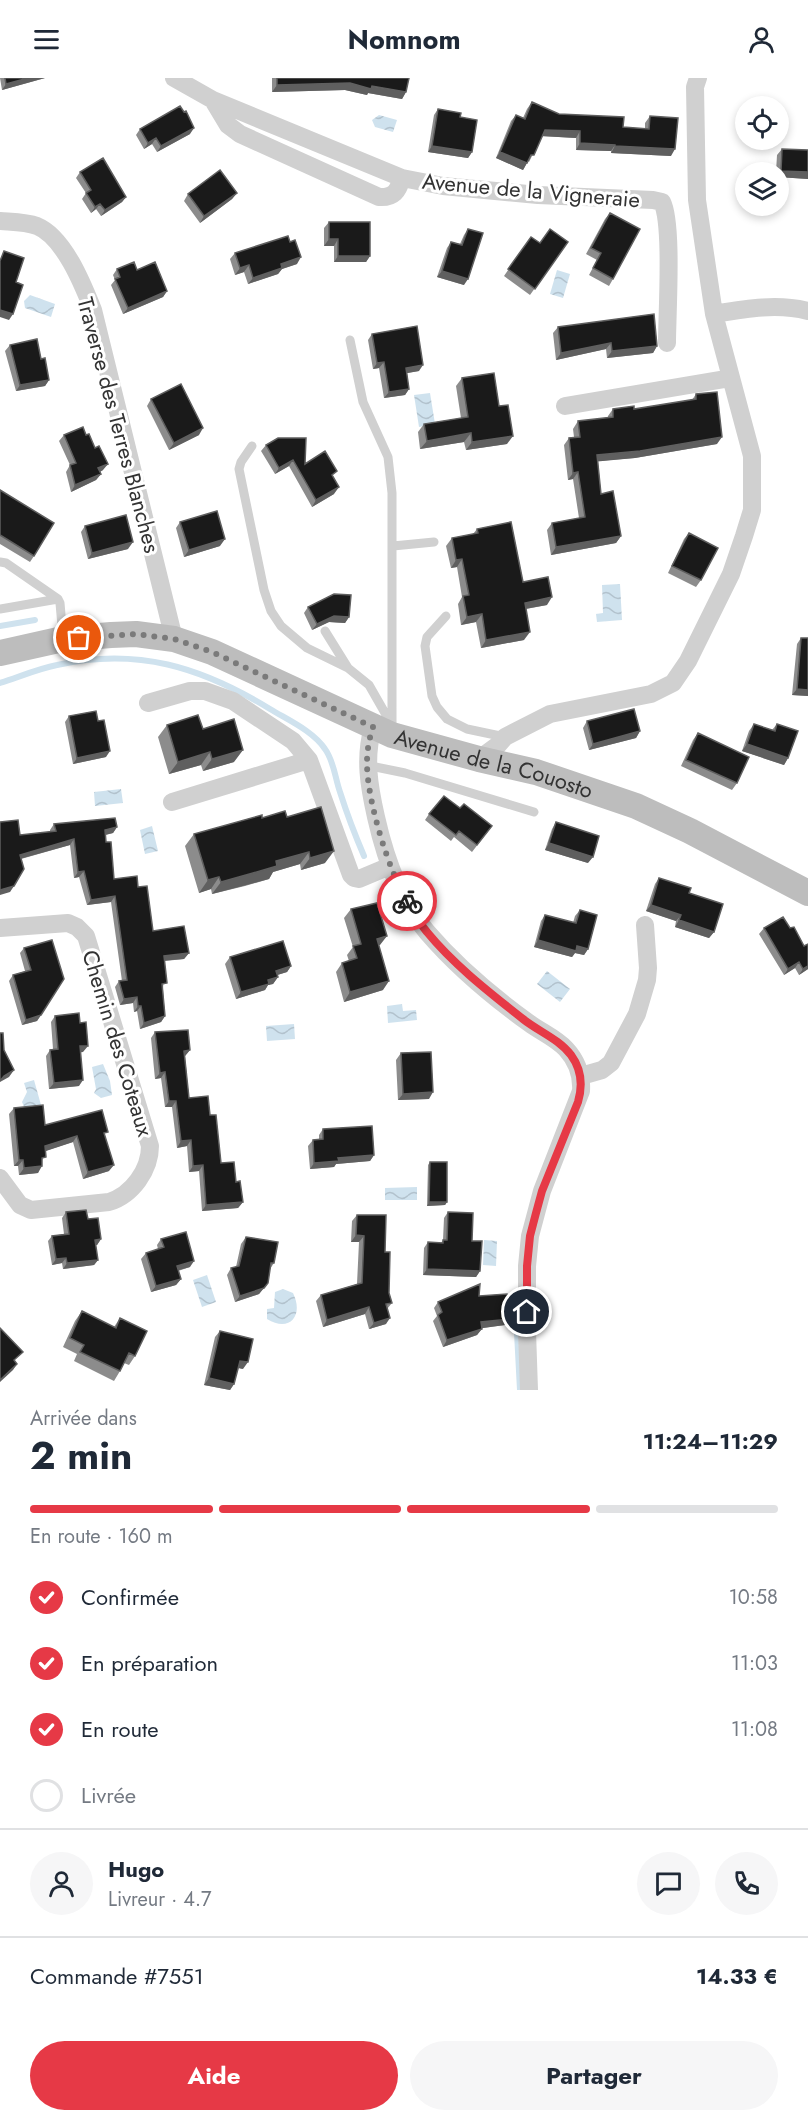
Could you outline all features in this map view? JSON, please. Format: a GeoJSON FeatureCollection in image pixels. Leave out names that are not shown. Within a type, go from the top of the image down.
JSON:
{"type":"FeatureCollection","features":[{"type":"Feature","properties":{"kind":"main road","name":"Avenue de la Couosto"},"geometry":{"type":"LineString","coordinates":[[0,653],[63,639],[136,634],[174,639],[212,652],[383,731],[479,759],[536,772],[636,806],[690,831],[808,893]]}},
{"type":"Feature","properties":{"kind":"street","name":"Avenue de la Vigneraie"},"geometry":{"type":"LineString","coordinates":[[174,78],[213,100],[402,177],[443,186],[537,195],[662,202],[666,210],[668,231],[667,343]]}},
{"type":"Feature","properties":{"kind":"street"},"geometry":{"type":"LineString","coordinates":[[479,759],[505,737],[550,714],[651,694],[673,683],[681,674],[730,574],[752,510],[752,456],[714,314],[697,200],[695,87],[698,78]]}},
{"type":"Feature","properties":{"kind":"street","name":"Avenue de la Vigneraie"},"geometry":{"type":"LineString","coordinates":[[213,100],[228,125],[240,134],[379,197],[394,194],[398,190],[402,177]]}},
{"type":"Feature","properties":{"kind":"street","name":"Traverse des Terres Blanches"},"geometry":{"type":"LineString","coordinates":[[0,221],[34,225],[52,236],[61,247],[86,292],[93,310],[174,639]]}},
{"type":"Feature","properties":{"kind":"street"},"geometry":{"type":"LineString","coordinates":[[714,314],[763,307],[808,311]]}},
{"type":"Feature","properties":{"kind":"street"},"geometry":{"type":"LineString","coordinates":[[565,406],[731,378]]}},
{"type":"Feature","properties":{"kind":"street"},"geometry":{"type":"LineString","coordinates":[[148,703],[190,691],[205,691],[233,701],[293,741],[309,760],[351,875],[359,879],[390,866]]}},
{"type":"Feature","properties":{"kind":"street"},"geometry":{"type":"LineString","coordinates":[[383,731],[369,742],[366,765],[378,826],[399,888],[426,932],[480,985],[565,1048],[573,1057],[581,1076],[578,1102],[542,1191],[530,1236],[527,1266],[530,1390]]}},
{"type":"Feature","properties":{"kind":"street"},"geometry":{"type":"LineString","coordinates":[[172,802],[309,760]]}},
{"type":"Feature","properties":{"kind":"street","name":"Chemin des Coteaux"},"geometry":{"type":"LineString","coordinates":[[0,928],[68,923],[77,927],[86,936],[150,1146],[148,1163],[129,1193],[119,1199],[37,1210],[26,1209],[20,1205],[0,1178]]}},
{"type":"Feature","properties":{"kind":"street"},"geometry":{"type":"LineString","coordinates":[[581,1076],[602,1070],[611,1063],[637,1014],[647,980],[645,925]]}},
{"type":"Feature","properties":{"kind":"lane"},"geometry":{"type":"LineString","coordinates":[[350,340],[363,402],[388,457],[392,493],[393,546],[383,731]]}},
{"type":"Feature","properties":{"kind":"lane"},"geometry":{"type":"LineString","coordinates":[[252,446],[239,469],[264,590],[271,611],[281,626],[306,648],[348,668],[369,685],[385,713],[383,731]]}},
{"type":"Feature","properties":{"kind":"lane"},"geometry":{"type":"LineString","coordinates":[[393,546],[434,542]]}},
{"type":"Feature","properties":{"kind":"lane"},"geometry":{"type":"LineString","coordinates":[[0,562],[6,563],[58,599],[63,639]]}},
{"type":"Feature","properties":{"kind":"lane"},"geometry":{"type":"LineString","coordinates":[[0,609],[58,599]]}},
{"type":"Feature","properties":{"kind":"lane"},"geometry":{"type":"LineString","coordinates":[[446,616],[427,637],[425,646],[432,696],[437,707],[447,719],[467,729],[505,737]]}},
{"type":"Feature","properties":{"kind":"lane"},"geometry":{"type":"LineString","coordinates":[[326,631],[348,668]]}},
{"type":"Feature","properties":{"kind":"lane"},"geometry":{"type":"LineString","coordinates":[[366,765],[405,773],[534,812]]}},
{"type":"Feature","properties":{"kind":"water"},"geometry":{"type":"Polygon","coordinates":[[[379,115],[397,120],[393,132],[375,127],[372,120],[379,115]]]}},
{"type":"Feature","properties":{"kind":"water"},"geometry":{"type":"Polygon","coordinates":[[[557,270],[570,274],[563,298],[550,294],[557,270]]]}},
{"type":"Feature","properties":{"kind":"water"},"geometry":{"type":"Polygon","coordinates":[[[30,295],[55,304],[51,317],[25,308],[24,301],[30,295]]]}},
{"type":"Feature","properties":{"kind":"water"},"geometry":{"type":"Polygon","coordinates":[[[430,393],[435,424],[419,427],[414,395],[430,393]]]}},
{"type":"Feature","properties":{"kind":"water"},"geometry":{"type":"Polygon","coordinates":[[[620,584],[622,620],[597,622],[596,614],[603,613],[602,585],[620,584]]]}},
{"type":"Feature","properties":{"kind":"water"},"geometry":{"type":"Polygon","coordinates":[[[121,789],[123,803],[95,806],[94,792],[121,789]]]}},
{"type":"Feature","properties":{"kind":"water"},"geometry":{"type":"Polygon","coordinates":[[[152,826],[158,851],[145,854],[140,830],[152,826]]]}},
{"type":"Feature","properties":{"kind":"water"},"geometry":{"type":"Polygon","coordinates":[[[547,971],[570,989],[560,1002],[537,984],[547,971]]]}},
{"type":"Feature","properties":{"kind":"water"},"geometry":{"type":"Polygon","coordinates":[[[402,1004],[403,1011],[416,1010],[417,1020],[388,1023],[387,1006],[402,1004]]]}},
{"type":"Feature","properties":{"kind":"water"},"geometry":{"type":"Polygon","coordinates":[[[294,1024],[295,1039],[267,1041],[266,1026],[294,1024]]]}},
{"type":"Feature","properties":{"kind":"water"},"geometry":{"type":"Polygon","coordinates":[[[103,1064],[110,1081],[112,1095],[101,1098],[94,1093],[96,1089],[92,1067],[103,1064]]]}},
{"type":"Feature","properties":{"kind":"water"},"geometry":{"type":"Polygon","coordinates":[[[34,1080],[41,1105],[25,1109],[22,1102],[27,1092],[24,1083],[34,1080]]]}},
{"type":"Feature","properties":{"kind":"water"},"geometry":{"type":"Polygon","coordinates":[[[417,1187],[417,1200],[385,1200],[385,1188],[417,1187]]]}},
{"type":"Feature","properties":{"kind":"water"},"geometry":{"type":"Polygon","coordinates":[[[484,1240],[497,1241],[496,1266],[483,1265],[484,1240]]]}},
{"type":"Feature","properties":{"kind":"water"},"geometry":{"type":"Polygon","coordinates":[[[207,1275],[216,1302],[202,1307],[193,1280],[207,1275]]]}},
{"type":"Feature","properties":{"kind":"water"},"geometry":{"type":"Polygon","coordinates":[[[283,1289],[293,1293],[297,1308],[293,1320],[282,1324],[267,1319],[267,1309],[274,1308],[275,1292],[283,1289]]]}},
{"type":"Feature","properties":{"kind":"building"},"geometry":{"type":"Polygon","coordinates":[[[5,78],[28,78],[6,84],[5,78]]]}},
{"type":"Feature","properties":{"kind":"building"},"geometry":{"type":"Polygon","coordinates":[[[277,78],[409,78],[406,92],[372,86],[371,89],[350,83],[277,85],[277,78]]]}},
{"type":"Feature","properties":{"kind":"building"},"geometry":{"type":"Polygon","coordinates":[[[532,102],[559,114],[624,117],[623,127],[649,129],[650,116],[678,118],[675,149],[580,143],[580,131],[545,130],[534,155],[531,155],[527,163],[500,152],[516,115],[525,119],[532,102]]]}},
{"type":"Feature","properties":{"kind":"building"},"geometry":{"type":"Polygon","coordinates":[[[180,106],[184,112],[186,111],[194,128],[161,146],[156,138],[148,143],[140,129],[180,106]]]}},
{"type":"Feature","properties":{"kind":"building"},"geometry":{"type":"Polygon","coordinates":[[[438,109],[461,113],[460,117],[477,120],[472,152],[432,146],[438,109]]]}},
{"type":"Feature","properties":{"kind":"building"},"geometry":{"type":"Polygon","coordinates":[[[782,150],[808,150],[808,172],[789,171],[789,162],[781,162],[782,150]]]}},
{"type":"Feature","properties":{"kind":"building"},"geometry":{"type":"Polygon","coordinates":[[[103,158],[126,197],[105,210],[100,204],[95,207],[86,193],[91,190],[80,172],[103,158]]]}},
{"type":"Feature","properties":{"kind":"building"},"geometry":{"type":"Polygon","coordinates":[[[220,170],[237,193],[204,216],[188,194],[220,170]]]}},
{"type":"Feature","properties":{"kind":"building"},"geometry":{"type":"Polygon","coordinates":[[[610,213],[640,229],[613,279],[593,268],[601,253],[591,248],[610,213]]]}},
{"type":"Feature","properties":{"kind":"building"},"geometry":{"type":"Polygon","coordinates":[[[329,222],[370,222],[370,256],[338,256],[338,239],[329,239],[329,222]]]}},
{"type":"Feature","properties":{"kind":"building"},"geometry":{"type":"Polygon","coordinates":[[[468,229],[483,233],[468,279],[442,271],[451,242],[462,245],[468,229]]]}},
{"type":"Feature","properties":{"kind":"building"},"geometry":{"type":"Polygon","coordinates":[[[550,229],[568,242],[535,289],[508,269],[531,237],[540,243],[550,229]]]}},
{"type":"Feature","properties":{"kind":"building"},"geometry":{"type":"Polygon","coordinates":[[[288,236],[290,242],[295,240],[301,257],[281,264],[282,268],[253,278],[249,265],[240,268],[235,253],[288,236]]]}},
{"type":"Feature","properties":{"kind":"building"},"geometry":{"type":"Polygon","coordinates":[[[4,251],[24,258],[16,282],[23,285],[13,314],[0,310],[0,261],[4,251]]]}},
{"type":"Feature","properties":{"kind":"building"},"geometry":{"type":"Polygon","coordinates":[[[134,262],[137,270],[155,262],[167,291],[128,308],[115,279],[120,277],[117,269],[134,262]]]}},
{"type":"Feature","properties":{"kind":"building"},"geometry":{"type":"Polygon","coordinates":[[[654,314],[657,346],[612,351],[611,343],[561,353],[558,327],[654,314]]]}},
{"type":"Feature","properties":{"kind":"building"},"geometry":{"type":"Polygon","coordinates":[[[417,326],[423,365],[406,368],[409,389],[389,392],[384,362],[377,363],[372,334],[417,326]]]}},
{"type":"Feature","properties":{"kind":"building"},"geometry":{"type":"Polygon","coordinates":[[[37,339],[41,359],[45,358],[49,380],[20,385],[10,345],[37,339]]]}},
{"type":"Feature","properties":{"kind":"building"},"geometry":{"type":"Polygon","coordinates":[[[494,373],[499,406],[508,405],[513,436],[472,442],[471,433],[427,441],[424,424],[468,417],[462,378],[494,373]]]}},
{"type":"Feature","properties":{"kind":"building"},"geometry":{"type":"Polygon","coordinates":[[[181,384],[203,428],[174,443],[151,399],[181,384]]]}},
{"type":"Feature","properties":{"kind":"building"},"geometry":{"type":"Polygon","coordinates":[[[717,392],[722,437],[640,451],[597,455],[601,494],[613,491],[621,536],[556,547],[552,523],[585,517],[578,472],[573,473],[569,438],[580,437],[578,421],[613,417],[613,409],[634,406],[634,409],[696,399],[696,394],[717,392]]]}},
{"type":"Feature","properties":{"kind":"building"},"geometry":{"type":"Polygon","coordinates":[[[83,427],[95,448],[99,446],[108,464],[98,468],[101,474],[75,485],[70,465],[76,463],[64,435],[83,427]]]}},
{"type":"Feature","properties":{"kind":"building"},"geometry":{"type":"Polygon","coordinates":[[[278,438],[306,438],[305,464],[325,451],[337,471],[332,475],[339,487],[316,500],[293,460],[279,468],[266,445],[278,438]]]}},
{"type":"Feature","properties":{"kind":"building"},"geometry":{"type":"Polygon","coordinates":[[[0,490],[54,523],[34,556],[0,535],[0,490]]]}},
{"type":"Feature","properties":{"kind":"building"},"geometry":{"type":"Polygon","coordinates":[[[217,511],[225,539],[189,550],[180,522],[217,511]]]}},
{"type":"Feature","properties":{"kind":"building"},"geometry":{"type":"Polygon","coordinates":[[[126,515],[133,542],[92,553],[85,526],[126,515]]]}},
{"type":"Feature","properties":{"kind":"building"},"geometry":{"type":"Polygon","coordinates":[[[511,522],[523,582],[548,577],[552,597],[525,603],[530,632],[486,640],[482,614],[467,617],[463,596],[469,595],[462,559],[456,560],[452,538],[478,533],[477,529],[511,522]]]}},
{"type":"Feature","properties":{"kind":"building"},"geometry":{"type":"Polygon","coordinates":[[[689,533],[718,548],[701,580],[672,566],[689,533]]]}},
{"type":"Feature","properties":{"kind":"building"},"geometry":{"type":"Polygon","coordinates":[[[334,594],[351,595],[349,617],[334,616],[317,624],[308,607],[334,594]]]}},
{"type":"Feature","properties":{"kind":"building"},"geometry":{"type":"Polygon","coordinates":[[[801,638],[808,638],[808,690],[797,689],[801,638]]]}},
{"type":"Feature","properties":{"kind":"building"},"geometry":{"type":"Polygon","coordinates":[[[634,709],[640,731],[593,744],[587,721],[634,709]]]}},
{"type":"Feature","properties":{"kind":"building"},"geometry":{"type":"Polygon","coordinates":[[[96,711],[98,721],[104,720],[110,751],[77,758],[69,716],[96,711]]]}},
{"type":"Feature","properties":{"kind":"building"},"geometry":{"type":"Polygon","coordinates":[[[198,715],[203,729],[234,719],[243,750],[212,759],[210,752],[178,762],[167,725],[198,715]]]}},
{"type":"Feature","properties":{"kind":"building"},"geometry":{"type":"Polygon","coordinates":[[[754,724],[775,731],[777,724],[798,731],[788,758],[747,744],[754,724]]]}},
{"type":"Feature","properties":{"kind":"building"},"geometry":{"type":"Polygon","coordinates":[[[698,733],[749,757],[737,783],[686,760],[698,733]]]}},
{"type":"Feature","properties":{"kind":"building"},"geometry":{"type":"Polygon","coordinates":[[[444,796],[460,808],[464,804],[492,826],[477,845],[459,831],[456,835],[429,814],[444,796]]]}},
{"type":"Feature","properties":{"kind":"building"},"geometry":{"type":"Polygon","coordinates":[[[321,807],[334,851],[310,858],[309,852],[276,861],[277,866],[221,882],[219,877],[208,880],[194,834],[262,815],[262,818],[285,811],[287,817],[321,807]]]}},
{"type":"Feature","properties":{"kind":"building"},"geometry":{"type":"Polygon","coordinates":[[[115,818],[117,827],[105,830],[106,842],[111,842],[114,879],[137,876],[138,887],[147,886],[153,931],[184,926],[189,953],[164,956],[167,983],[162,984],[165,1016],[144,1023],[137,997],[124,999],[119,981],[127,980],[115,896],[91,900],[84,871],[78,872],[74,839],[20,855],[24,869],[14,886],[0,890],[0,822],[18,820],[20,835],[56,831],[54,824],[115,818]]]}},
{"type":"Feature","properties":{"kind":"building"},"geometry":{"type":"Polygon","coordinates":[[[556,822],[599,836],[593,857],[549,843],[556,822]]]}},
{"type":"Feature","properties":{"kind":"building"},"geometry":{"type":"Polygon","coordinates":[[[659,878],[691,888],[689,893],[723,904],[714,932],[679,920],[681,915],[651,905],[659,878]]]}},
{"type":"Feature","properties":{"kind":"building"},"geometry":{"type":"Polygon","coordinates":[[[377,903],[387,936],[377,939],[389,981],[350,992],[342,963],[357,958],[353,946],[361,944],[351,909],[377,903]]]}},
{"type":"Feature","properties":{"kind":"building"},"geometry":{"type":"Polygon","coordinates":[[[580,910],[597,915],[588,949],[577,946],[576,951],[538,940],[545,915],[576,923],[580,910]]]}},
{"type":"Feature","properties":{"kind":"building"},"geometry":{"type":"Polygon","coordinates":[[[783,917],[790,928],[794,927],[804,946],[808,944],[808,966],[803,969],[799,962],[788,969],[764,928],[783,917]]]}},
{"type":"Feature","properties":{"kind":"building"},"geometry":{"type":"Polygon","coordinates":[[[52,940],[64,979],[41,1015],[26,1020],[13,975],[31,970],[24,948],[52,940]]]}},
{"type":"Feature","properties":{"kind":"building"},"geometry":{"type":"Polygon","coordinates":[[[283,941],[291,966],[276,971],[278,977],[268,980],[269,984],[241,992],[230,957],[283,941]]]}},
{"type":"Feature","properties":{"kind":"building"},"geometry":{"type":"Polygon","coordinates":[[[79,1013],[80,1023],[86,1022],[88,1046],[80,1046],[83,1080],[54,1083],[50,1050],[58,1049],[55,1016],[79,1013]]]}},
{"type":"Feature","properties":{"kind":"building"},"geometry":{"type":"Polygon","coordinates":[[[188,1030],[190,1050],[184,1051],[189,1098],[208,1096],[210,1115],[216,1115],[221,1163],[234,1162],[236,1182],[240,1181],[243,1202],[206,1205],[203,1165],[193,1166],[191,1140],[181,1141],[176,1101],[169,1101],[165,1072],[160,1073],[155,1032],[188,1030]]]}},
{"type":"Feature","properties":{"kind":"building"},"geometry":{"type":"Polygon","coordinates":[[[0,1033],[3,1033],[4,1050],[14,1070],[0,1081],[0,1033]]]}},
{"type":"Feature","properties":{"kind":"building"},"geometry":{"type":"Polygon","coordinates":[[[431,1052],[433,1092],[403,1094],[401,1053],[431,1052]]]}},
{"type":"Feature","properties":{"kind":"building"},"geometry":{"type":"Polygon","coordinates":[[[43,1105],[45,1125],[102,1110],[108,1132],[104,1133],[114,1165],[88,1172],[77,1136],[45,1146],[46,1157],[42,1158],[42,1166],[24,1168],[23,1160],[19,1160],[14,1108],[43,1105]]]}},
{"type":"Feature","properties":{"kind":"building"},"geometry":{"type":"Polygon","coordinates":[[[372,1126],[374,1155],[314,1163],[313,1140],[323,1139],[323,1129],[372,1126]]]}},
{"type":"Feature","properties":{"kind":"building"},"geometry":{"type":"Polygon","coordinates":[[[430,1162],[447,1162],[447,1202],[429,1202],[430,1162]]]}},
{"type":"Feature","properties":{"kind":"building"},"geometry":{"type":"Polygon","coordinates":[[[86,1210],[88,1219],[98,1218],[101,1239],[95,1240],[98,1260],[67,1263],[66,1258],[56,1259],[52,1236],[69,1234],[66,1212],[86,1210]]]}},
{"type":"Feature","properties":{"kind":"building"},"geometry":{"type":"Polygon","coordinates":[[[448,1212],[473,1213],[472,1241],[482,1241],[480,1271],[427,1269],[428,1242],[443,1243],[443,1240],[447,1240],[448,1212]]]}},
{"type":"Feature","properties":{"kind":"building"},"geometry":{"type":"Polygon","coordinates":[[[357,1215],[386,1215],[385,1252],[390,1252],[389,1293],[392,1303],[386,1304],[390,1318],[374,1323],[369,1307],[327,1320],[321,1295],[362,1283],[364,1236],[356,1235],[357,1215]]]}},
{"type":"Feature","properties":{"kind":"building"},"geometry":{"type":"Polygon","coordinates":[[[186,1232],[194,1261],[177,1266],[181,1279],[156,1286],[146,1253],[164,1247],[161,1239],[186,1232]]]}},
{"type":"Feature","properties":{"kind":"building"},"geometry":{"type":"Polygon","coordinates":[[[246,1237],[278,1242],[274,1263],[271,1263],[268,1283],[264,1288],[240,1296],[231,1268],[239,1266],[246,1237]]]}},
{"type":"Feature","properties":{"kind":"building"},"geometry":{"type":"Polygon","coordinates":[[[480,1284],[479,1296],[507,1294],[510,1319],[481,1322],[482,1329],[447,1340],[438,1315],[442,1312],[438,1302],[480,1284]]]}},
{"type":"Feature","properties":{"kind":"building"},"geometry":{"type":"Polygon","coordinates":[[[82,1311],[116,1328],[120,1318],[147,1331],[135,1356],[129,1353],[120,1371],[80,1352],[84,1345],[70,1338],[82,1311]]]}},
{"type":"Feature","properties":{"kind":"building"},"geometry":{"type":"Polygon","coordinates":[[[0,1328],[23,1352],[14,1360],[17,1364],[0,1380],[0,1328]]]}},
{"type":"Feature","properties":{"kind":"building"},"geometry":{"type":"Polygon","coordinates":[[[220,1331],[253,1339],[248,1362],[240,1361],[234,1384],[209,1378],[220,1331]]]}},
{"type":"Feature","properties":{"kind":"waterway"},"geometry":{"type":"LineString","coordinates":[[0,626],[35,620]]}},
{"type":"Feature","properties":{"kind":"waterway"},"geometry":{"type":"LineString","coordinates":[[0,683],[57,665],[114,658],[168,664],[219,682],[307,731],[320,743],[330,759],[345,808],[364,856]]}},
{"type":"Feature","properties":{"kind":"waterway"},"geometry":{"type":"LineString","coordinates":[[515,1294],[520,1390]]}},
{"type":"Feature","properties":{"kind":"way so far"},"geometry":{"type":"LineString","coordinates":[[79,638],[136,634],[174,639],[194,645],[373,727],[366,765],[372,802],[390,866],[407,901]]}},
{"type":"Feature","properties":{"kind":"route"},"geometry":{"type":"LineString","coordinates":[[407,901],[426,932],[480,985],[565,1048],[573,1057],[581,1076],[578,1102],[542,1191],[530,1236],[527,1266],[527,1312]]}}]}
